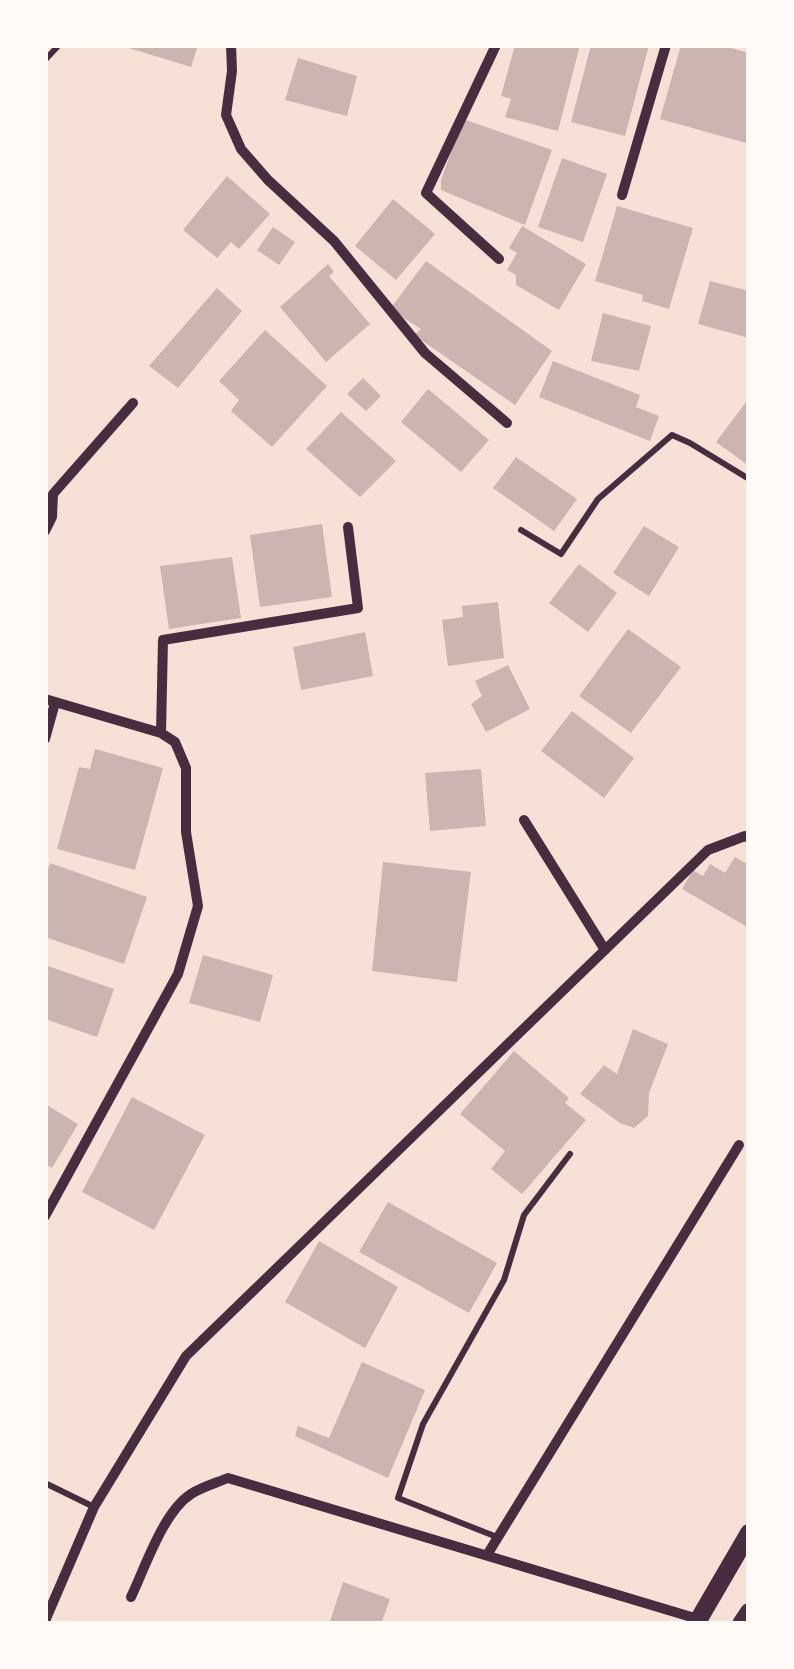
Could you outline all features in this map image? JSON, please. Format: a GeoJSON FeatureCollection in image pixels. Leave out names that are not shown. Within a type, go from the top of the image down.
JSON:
{"type":"FeatureCollection","features":[{"type":"Feature","properties":{"kind":"main road"},"geometry":{"type":"LineString","coordinates":[[697,1621],[749,1533]]}},
{"type":"Feature","properties":{"kind":"main road"},"geometry":{"type":"LineString","coordinates":[[741,1624],[749,1612]]}},
{"type":"Feature","properties":{"kind":"street"},"geometry":{"type":"LineString","coordinates":[[231,45],[226,115],[241,149],[268,180],[334,241],[425,353],[508,423]]}},
{"type":"Feature","properties":{"kind":"street"},"geometry":{"type":"LineString","coordinates":[[496,45],[426,193],[499,258]]}},
{"type":"Feature","properties":{"kind":"street"},"geometry":{"type":"LineString","coordinates":[[622,195],[666,45]]}},
{"type":"Feature","properties":{"kind":"street"},"geometry":{"type":"LineString","coordinates":[[45,531],[52,518],[53,494],[133,403]]}},
{"type":"Feature","properties":{"kind":"street"},"geometry":{"type":"LineString","coordinates":[[161,734],[163,640],[358,608],[348,526]]}},
{"type":"Feature","properties":{"kind":"street"},"geometry":{"type":"LineString","coordinates":[[45,738],[50,701],[161,734],[175,742],[186,768],[186,832],[198,906],[178,974],[45,1216]]}},
{"type":"Feature","properties":{"kind":"street"},"geometry":{"type":"LineString","coordinates":[[524,820],[606,950]]}},
{"type":"Feature","properties":{"kind":"street"},"geometry":{"type":"LineString","coordinates":[[45,1622],[94,1507],[186,1356],[708,850],[745,836],[749,838]]}},
{"type":"Feature","properties":{"kind":"street"},"geometry":{"type":"LineString","coordinates":[[487,1554],[739,1145]]}},
{"type":"Feature","properties":{"kind":"street"},"geometry":{"type":"LineString","coordinates":[[131,1597],[162,1530],[176,1510],[190,1495],[228,1478],[697,1621]]}},
{"type":"Feature","properties":{"kind":"lane"},"geometry":{"type":"LineString","coordinates":[[45,60],[59,45]]}},
{"type":"Feature","properties":{"kind":"lane"},"geometry":{"type":"LineString","coordinates":[[521,530],[561,554],[598,499],[672,435],[749,479]]}},
{"type":"Feature","properties":{"kind":"lane"},"geometry":{"type":"LineString","coordinates":[[498,1537],[398,1498],[424,1424],[504,1280],[524,1215],[570,1154]]}},
{"type":"Feature","properties":{"kind":"lane"},"geometry":{"type":"LineString","coordinates":[[45,1483],[94,1507]]}},
{"type":"Feature","properties":{"kind":"building"},"geometry":{"type":"Polygon","coordinates":[[[119,45],[198,45],[191,67],[119,45]]]}},
{"type":"Feature","properties":{"kind":"building"},"geometry":{"type":"Polygon","coordinates":[[[515,45],[580,45],[558,131],[505,117],[511,99],[501,96],[515,45]]]}},
{"type":"Feature","properties":{"kind":"building"},"geometry":{"type":"Polygon","coordinates":[[[591,45],[649,45],[625,136],[571,122],[591,45]]]}},
{"type":"Feature","properties":{"kind":"building"},"geometry":{"type":"Polygon","coordinates":[[[681,45],[720,45],[749,53],[746,143],[660,119],[681,45]]]}},
{"type":"Feature","properties":{"kind":"building"},"geometry":{"type":"Polygon","coordinates":[[[298,58],[357,76],[347,116],[285,100],[298,58]]]}},
{"type":"Feature","properties":{"kind":"building"},"geometry":{"type":"Polygon","coordinates":[[[463,119],[552,150],[525,225],[441,190],[463,119]]]}},
{"type":"Feature","properties":{"kind":"building"},"geometry":{"type":"Polygon","coordinates":[[[562,158],[607,174],[583,242],[538,227],[562,158]]]}},
{"type":"Feature","properties":{"kind":"building"},"geometry":{"type":"Polygon","coordinates":[[[227,176],[270,214],[239,249],[231,242],[217,258],[183,230],[227,176]]]}},
{"type":"Feature","properties":{"kind":"building"},"geometry":{"type":"Polygon","coordinates":[[[393,199],[435,234],[396,280],[355,246],[393,199]]]}},
{"type":"Feature","properties":{"kind":"building"},"geometry":{"type":"Polygon","coordinates":[[[617,206],[693,228],[669,309],[642,301],[643,295],[595,281],[617,206]]]}},
{"type":"Feature","properties":{"kind":"building"},"geometry":{"type":"Polygon","coordinates":[[[522,226],[586,264],[559,310],[516,285],[516,275],[507,270],[517,253],[509,248],[522,226]]]}},
{"type":"Feature","properties":{"kind":"building"},"geometry":{"type":"Polygon","coordinates":[[[273,227],[295,242],[279,265],[257,250],[273,227]]]}},
{"type":"Feature","properties":{"kind":"building"},"geometry":{"type":"Polygon","coordinates":[[[426,261],[552,351],[515,405],[414,335],[421,329],[390,309],[426,261]]]}},
{"type":"Feature","properties":{"kind":"building"},"geometry":{"type":"Polygon","coordinates":[[[328,264],[334,272],[329,276],[370,324],[326,362],[280,307],[328,264]]]}},
{"type":"Feature","properties":{"kind":"building"},"geometry":{"type":"Polygon","coordinates":[[[710,281],[749,291],[749,338],[698,324],[710,281]]]}},
{"type":"Feature","properties":{"kind":"building"},"geometry":{"type":"Polygon","coordinates":[[[217,288],[242,311],[178,388],[149,366],[217,288]]]}},
{"type":"Feature","properties":{"kind":"building"},"geometry":{"type":"Polygon","coordinates":[[[603,313],[651,326],[639,371],[591,361],[603,313]]]}},
{"type":"Feature","properties":{"kind":"building"},"geometry":{"type":"Polygon","coordinates":[[[265,330],[327,386],[272,447],[231,411],[239,400],[219,381],[265,330]]]}},
{"type":"Feature","properties":{"kind":"building"},"geometry":{"type":"Polygon","coordinates":[[[553,361],[640,395],[636,407],[659,416],[650,441],[539,397],[553,361]]]}},
{"type":"Feature","properties":{"kind":"building"},"geometry":{"type":"Polygon","coordinates":[[[363,378],[381,396],[366,411],[347,394],[363,378]]]}},
{"type":"Feature","properties":{"kind":"building"},"geometry":{"type":"Polygon","coordinates":[[[428,389],[489,440],[461,472],[401,422],[428,389]]]}},
{"type":"Feature","properties":{"kind":"building"},"geometry":{"type":"Polygon","coordinates":[[[749,398],[749,466],[716,442],[749,398]]]}},
{"type":"Feature","properties":{"kind":"building"},"geometry":{"type":"Polygon","coordinates":[[[341,412],[396,461],[360,497],[306,449],[341,412]]]}},
{"type":"Feature","properties":{"kind":"building"},"geometry":{"type":"Polygon","coordinates":[[[516,457],[577,499],[554,531],[493,488],[516,457]]]}},
{"type":"Feature","properties":{"kind":"building"},"geometry":{"type":"Polygon","coordinates":[[[322,524],[332,597],[260,607],[250,535],[322,524]]]}},
{"type":"Feature","properties":{"kind":"building"},"geometry":{"type":"Polygon","coordinates":[[[644,526],[679,547],[649,596],[613,573],[644,526]]]}},
{"type":"Feature","properties":{"kind":"building"},"geometry":{"type":"Polygon","coordinates":[[[232,557],[241,618],[169,629],[160,566],[232,557]]]}},
{"type":"Feature","properties":{"kind":"building"},"geometry":{"type":"Polygon","coordinates":[[[579,564],[617,593],[588,632],[549,603],[579,564]]]}},
{"type":"Feature","properties":{"kind":"building"},"geometry":{"type":"Polygon","coordinates":[[[498,602],[504,658],[448,666],[442,620],[463,617],[462,606],[498,602]]]}},
{"type":"Feature","properties":{"kind":"building"},"geometry":{"type":"Polygon","coordinates":[[[628,629],[681,667],[631,733],[579,696],[628,629]]]}},
{"type":"Feature","properties":{"kind":"building"},"geometry":{"type":"Polygon","coordinates":[[[365,632],[373,676],[301,690],[293,647],[365,632]]]}},
{"type":"Feature","properties":{"kind":"building"},"geometry":{"type":"Polygon","coordinates":[[[508,665],[530,709],[486,732],[471,704],[482,696],[475,681],[508,665]]]}},
{"type":"Feature","properties":{"kind":"building"},"geometry":{"type":"Polygon","coordinates":[[[572,711],[634,758],[604,798],[541,751],[572,711]]]}},
{"type":"Feature","properties":{"kind":"building"},"geometry":{"type":"Polygon","coordinates":[[[95,749],[163,768],[135,870],[57,849],[79,767],[90,769],[95,749]]]}},
{"type":"Feature","properties":{"kind":"building"},"geometry":{"type":"Polygon","coordinates":[[[481,769],[486,826],[430,831],[425,773],[481,769]]]}},
{"type":"Feature","properties":{"kind":"building"},"geometry":{"type":"Polygon","coordinates":[[[735,857],[749,865],[749,928],[682,889],[693,870],[703,876],[710,864],[725,873],[735,857]]]}},
{"type":"Feature","properties":{"kind":"building"},"geometry":{"type":"Polygon","coordinates":[[[383,862],[471,872],[457,982],[372,971],[383,862]]]}},
{"type":"Feature","properties":{"kind":"building"},"geometry":{"type":"Polygon","coordinates":[[[50,863],[147,897],[124,964],[45,937],[45,879],[50,863]]]}},
{"type":"Feature","properties":{"kind":"building"},"geometry":{"type":"Polygon","coordinates":[[[203,955],[273,975],[260,1022],[189,1003],[203,955]]]}},
{"type":"Feature","properties":{"kind":"building"},"geometry":{"type":"Polygon","coordinates":[[[45,965],[114,989],[97,1037],[45,1019],[45,965]]]}},
{"type":"Feature","properties":{"kind":"building"},"geometry":{"type":"Polygon","coordinates":[[[633,1029],[668,1044],[649,1093],[648,1116],[634,1128],[620,1123],[580,1094],[604,1065],[617,1074],[633,1029]]]}},
{"type":"Feature","properties":{"kind":"building"},"geometry":{"type":"Polygon","coordinates":[[[514,1051],[569,1098],[565,1103],[586,1120],[522,1194],[491,1169],[505,1151],[460,1114],[514,1051]]]}},
{"type":"Feature","properties":{"kind":"building"},"geometry":{"type":"Polygon","coordinates":[[[132,1097],[205,1135],[154,1230],[82,1192],[132,1097]]]}},
{"type":"Feature","properties":{"kind":"building"},"geometry":{"type":"Polygon","coordinates":[[[45,1104],[78,1124],[52,1168],[45,1164],[45,1104]]]}},
{"type":"Feature","properties":{"kind":"building"},"geometry":{"type":"Polygon","coordinates":[[[388,1202],[497,1263],[469,1313],[359,1252],[388,1202]]]}},
{"type":"Feature","properties":{"kind":"building"},"geometry":{"type":"Polygon","coordinates":[[[319,1241],[398,1287],[365,1348],[285,1302],[319,1241]]]}},
{"type":"Feature","properties":{"kind":"building"},"geometry":{"type":"Polygon","coordinates":[[[362,1362],[425,1390],[388,1478],[295,1436],[298,1426],[329,1438],[362,1362]]]}},
{"type":"Feature","properties":{"kind":"building"},"geometry":{"type":"Polygon","coordinates":[[[343,1582],[390,1599],[381,1624],[329,1624],[343,1582]]]}}]}
